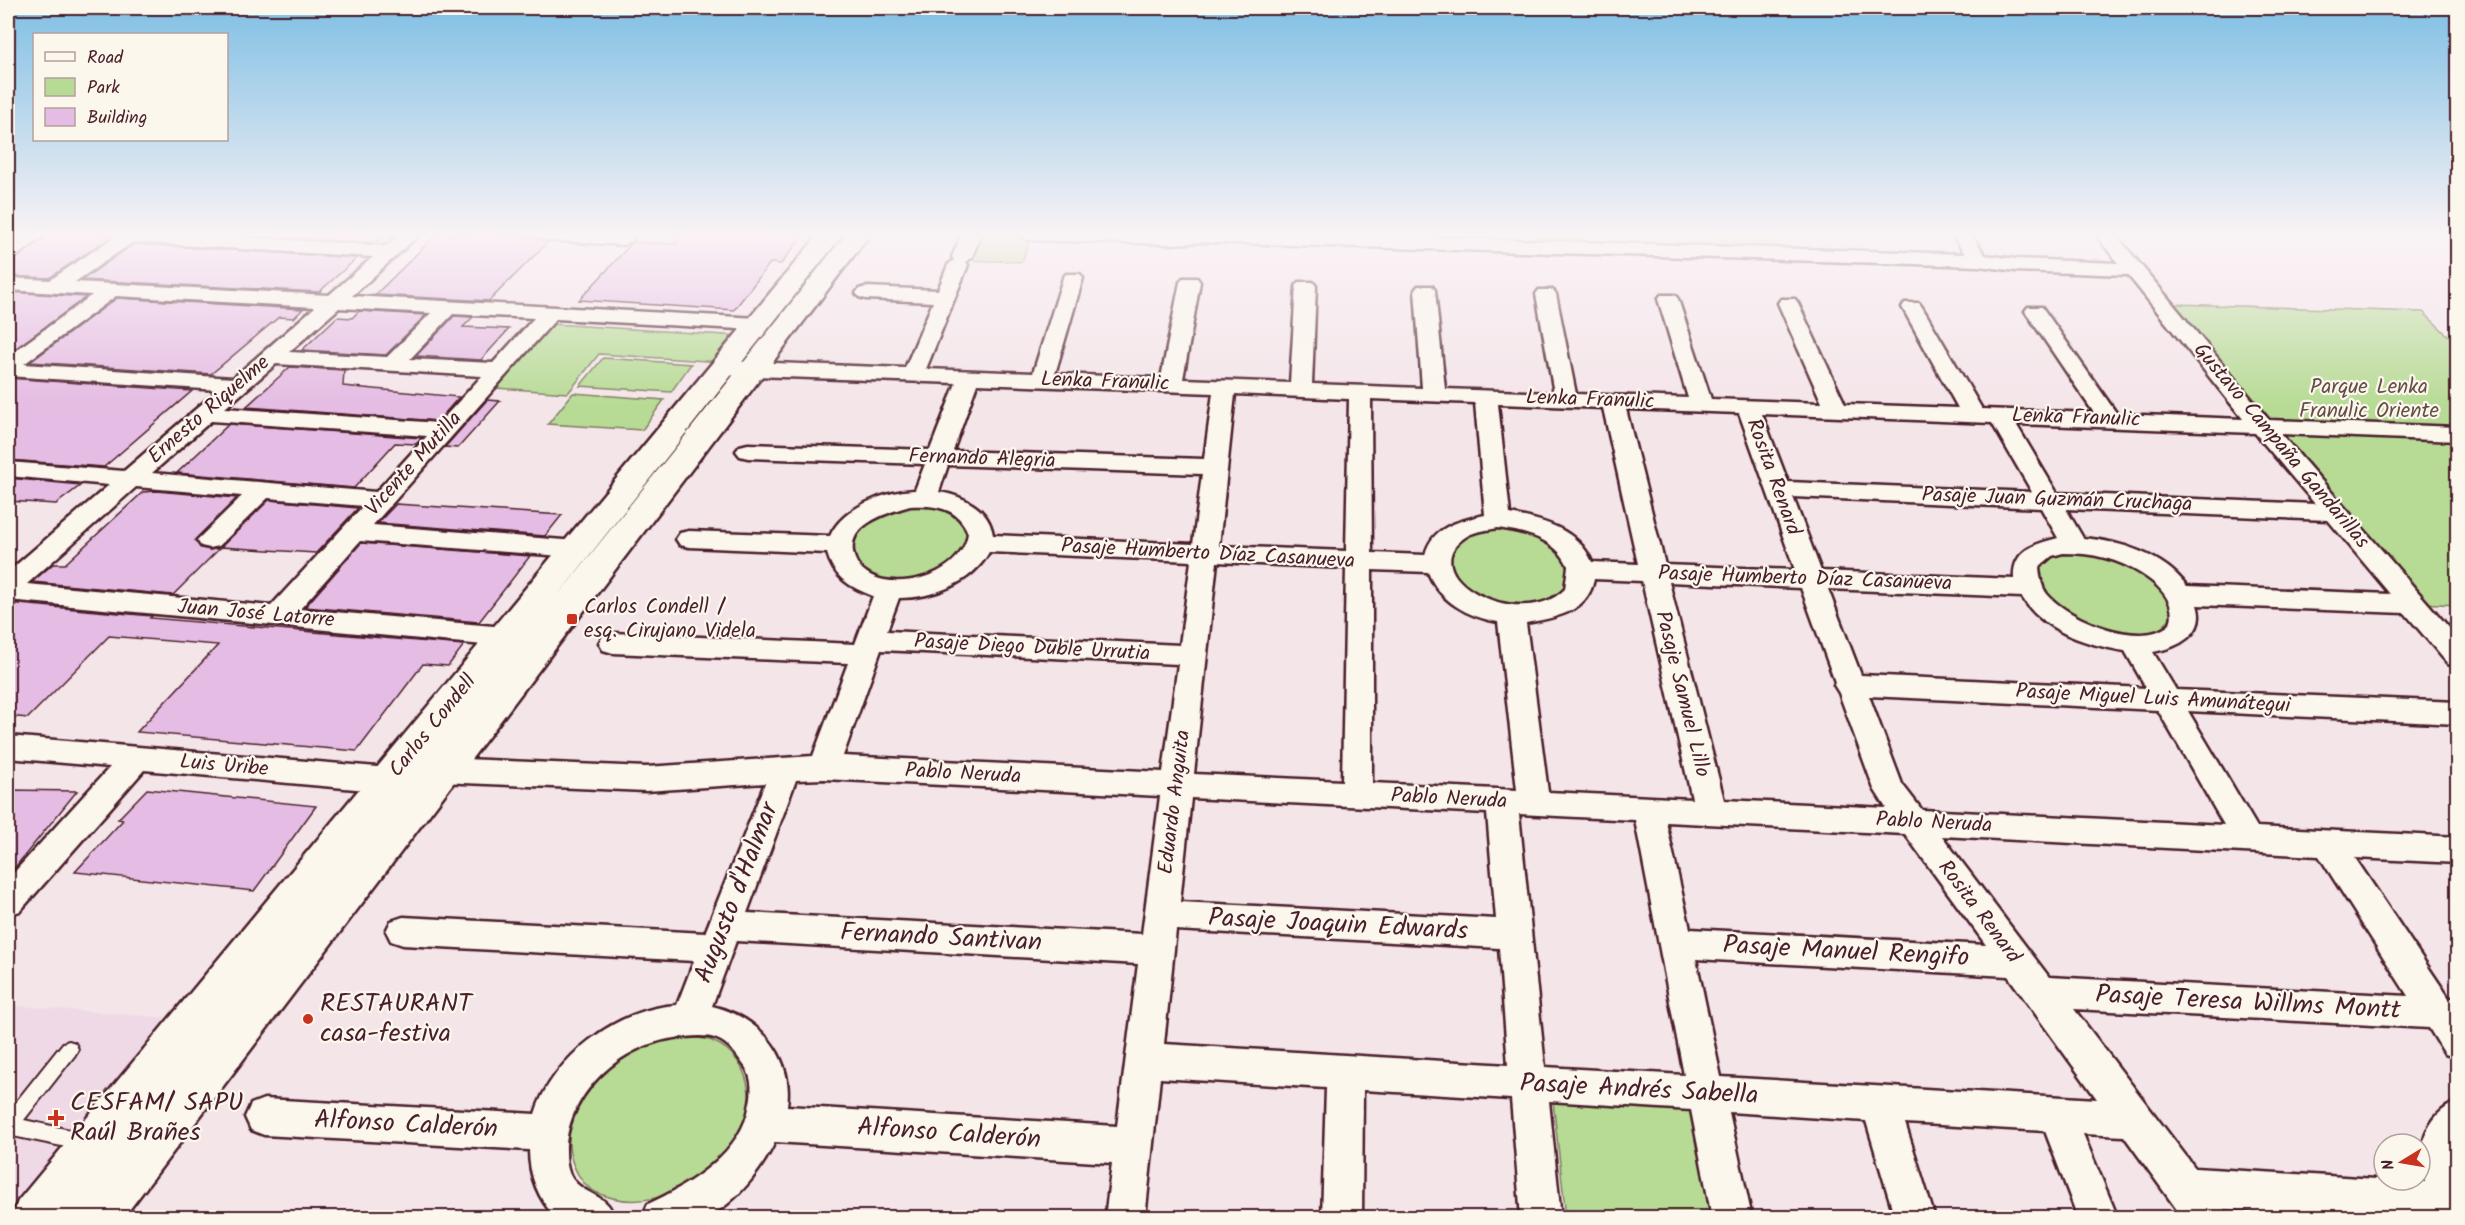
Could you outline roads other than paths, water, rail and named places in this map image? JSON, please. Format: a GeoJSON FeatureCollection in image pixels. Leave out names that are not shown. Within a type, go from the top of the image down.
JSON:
{"type":"FeatureCollection","features":[{"type":"Feature","properties":{"kind":"street"},"geometry":{"type":"LineString","coordinates":[[8,366],[109,291]]}},
{"type":"Feature","properties":{"kind":"street"},"geometry":{"type":"LineString","coordinates":[[152,291],[759,324]]}},
{"type":"Feature","properties":{"kind":"street","name":"Ernesto Riquelme"},"geometry":{"type":"LineString","coordinates":[[8,586],[345,291]]}},
{"type":"Feature","properties":{"kind":"street","name":"Carlos Condell"},"geometry":{"type":"LineString","coordinates":[[92,1218],[440,770],[738,369],[759,324],[785,291]]}},
{"type":"Feature","properties":{"kind":"street","name":"Carlos Condell"},"geometry":{"type":"LineString","coordinates":[[35,1218],[576,549],[807,291]]}},
{"type":"Feature","properties":{"kind":"street"},"geometry":{"type":"LineString","coordinates":[[913,375],[947,291]]}},
{"type":"Feature","properties":{"kind":"street"},"geometry":{"type":"LineString","coordinates":[[1042,380],[1069,291]]}},
{"type":"Feature","properties":{"kind":"street"},"geometry":{"type":"LineString","coordinates":[[1171,384],[1188,291]]}},
{"type":"Feature","properties":{"kind":"street"},"geometry":{"type":"LineString","coordinates":[[1301,389],[1306,291]]}},
{"type":"Feature","properties":{"kind":"street"},"geometry":{"type":"LineString","coordinates":[[1425,291],[1434,394]]}},
{"type":"Feature","properties":{"kind":"street","name":"Gustavo Campaña Gandarillas"},"geometry":{"type":"LineString","coordinates":[[2152,291],[2457,657]]}},
{"type":"Feature","properties":{"kind":"street"},"geometry":{"type":"LineString","coordinates":[[866,293],[945,296]]}},
{"type":"Feature","properties":{"kind":"street"},"geometry":{"type":"LineString","coordinates":[[1546,294],[1566,399]]}},
{"type":"Feature","properties":{"kind":"street"},"geometry":{"type":"LineString","coordinates":[[1668,299],[1701,404]]}},
{"type":"Feature","properties":{"kind":"street"},"geometry":{"type":"LineString","coordinates":[[1788,303],[1836,408]]}},
{"type":"Feature","properties":{"kind":"street"},"geometry":{"type":"LineString","coordinates":[[393,364],[448,307]]}},
{"type":"Feature","properties":{"kind":"street"},"geometry":{"type":"LineString","coordinates":[[1912,307],[1973,414]]}},
{"type":"Feature","properties":{"kind":"street"},"geometry":{"type":"LineString","coordinates":[[2035,312],[2109,418]]}},
{"type":"Feature","properties":{"kind":"street","name":"Vicente Mutilla"},"geometry":{"type":"LineString","coordinates":[[278,616],[550,313]]}},
{"type":"Feature","properties":{"kind":"street"},"geometry":{"type":"LineString","coordinates":[[270,357],[497,370]]}},
{"type":"Feature","properties":{"kind":"street","name":"Lenka Franulic"},"geometry":{"type":"LineString","coordinates":[[738,369],[2109,418],[2263,427],[2457,434]]}},
{"type":"Feature","properties":{"kind":"street"},"geometry":{"type":"LineString","coordinates":[[8,370],[238,385]]}},
{"type":"Feature","properties":{"kind":"street"},"geometry":{"type":"LineString","coordinates":[[924,498],[969,377]]}},
{"type":"Feature","properties":{"kind":"street","name":"Eduardo Anguita"},"geometry":{"type":"LineString","coordinates":[[1125,1218],[1225,386]]}},
{"type":"Feature","properties":{"kind":"street"},"geometry":{"type":"LineString","coordinates":[[1358,794],[1360,391]]}},
{"type":"Feature","properties":{"kind":"street"},"geometry":{"type":"LineString","coordinates":[[1486,396],[1498,520]]}},
{"type":"Feature","properties":{"kind":"street","name":"Pasaje Samuel Lillo"},"geometry":{"type":"LineString","coordinates":[[1612,400],[1711,812]]}},
{"type":"Feature","properties":{"kind":"street","name":"Rosita Renard"},"geometry":{"type":"LineString","coordinates":[[1747,405],[1882,776],[1912,822],[2208,1218]]}},
{"type":"Feature","properties":{"kind":"street"},"geometry":{"type":"LineString","coordinates":[[205,414],[445,430]]}},
{"type":"Feature","properties":{"kind":"street"},"geometry":{"type":"LineString","coordinates":[[1999,415],[2075,545]]}},
{"type":"Feature","properties":{"kind":"street","name":"Fernando Alegria"},"geometry":{"type":"LineString","coordinates":[[748,451],[1215,467]]}},
{"type":"Feature","properties":{"kind":"street"},"geometry":{"type":"LineString","coordinates":[[8,469],[383,500]]}},
{"type":"Feature","properties":{"kind":"street","name":"Pasaje Juan Guzmán Cruchaga"},"geometry":{"type":"LineString","coordinates":[[1777,489],[2336,513]]}},
{"type":"Feature","properties":{"kind":"street"},"geometry":{"type":"LineString","coordinates":[[210,540],[262,490]]}},
{"type":"Feature","properties":{"kind":"street"},"geometry":{"type":"LineString","coordinates":[[924,498],[939,499],[963,508],[978,524],[980,543],[967,564],[948,577],[924,586],[889,589],[853,578],[840,563],[838,545],[850,524],[861,515],[891,502],[924,498]]}},
{"type":"Feature","properties":{"kind":"street"},"geometry":{"type":"LineString","coordinates":[[1498,520],[1531,525],[1559,539],[1578,559],[1581,570],[1577,591],[1558,607],[1544,613],[1511,615],[1474,607],[1459,598],[1439,576],[1436,564],[1437,552],[1443,541],[1453,532],[1481,522],[1498,520]]}},
{"type":"Feature","properties":{"kind":"street"},"geometry":{"type":"LineString","coordinates":[[354,532],[576,549]]}},
{"type":"Feature","properties":{"kind":"street"},"geometry":{"type":"LineString","coordinates":[[689,539],[838,545]]}},
{"type":"Feature","properties":{"kind":"street","name":"Pasaje Humberto Díaz Casanueva"},"geometry":{"type":"LineString","coordinates":[[980,543],[1436,564]]}},
{"type":"Feature","properties":{"kind":"street"},"geometry":{"type":"LineString","coordinates":[[2075,545],[2105,549],[2135,560],[2161,576],[2180,595],[2187,614],[2181,631],[2162,641],[2133,644],[2096,636],[2079,629],[2048,610],[2029,588],[2025,573],[2030,559],[2043,550],[2075,545]]}},
{"type":"Feature","properties":{"kind":"street"},"geometry":{"type":"LineString","coordinates":[[8,557],[38,560]]}},
{"type":"Feature","properties":{"kind":"street","name":"Pasaje Humberto Díaz Casanueva"},"geometry":{"type":"LineString","coordinates":[[1581,570],[2029,588]]}},
{"type":"Feature","properties":{"kind":"street"},"geometry":{"type":"LineString","coordinates":[[824,767],[889,589]]}},
{"type":"Feature","properties":{"kind":"street","name":"Juan José Latorre"},"geometry":{"type":"LineString","coordinates":[[8,591],[505,637]]}},
{"type":"Feature","properties":{"kind":"street"},"geometry":{"type":"LineString","coordinates":[[2180,595],[2413,604]]}},
{"type":"Feature","properties":{"kind":"street"},"geometry":{"type":"LineString","coordinates":[[1511,615],[1518,802],[1514,934],[1541,1218]]}},
{"type":"Feature","properties":{"kind":"street","name":"Pasaje Diego Duble Urrutia"},"geometry":{"type":"LineString","coordinates":[[613,643],[1193,655]]}},
{"type":"Feature","properties":{"kind":"street"},"geometry":{"type":"LineString","coordinates":[[2133,644],[2248,839]]}},
{"type":"Feature","properties":{"kind":"street","name":"Pasaje Miguel Luis Amunátegui"},"geometry":{"type":"LineString","coordinates":[[1848,685],[2457,713]]}},
{"type":"Feature","properties":{"kind":"street","name":"Luis Uribe"},"geometry":{"type":"LineString","coordinates":[[8,747],[389,780],[440,770]]}},
{"type":"Feature","properties":{"kind":"street"},"geometry":{"type":"LineString","coordinates":[[8,901],[19,876],[137,758]]}},
{"type":"Feature","properties":{"kind":"street","name":"Pablo Neruda"},"geometry":{"type":"LineString","coordinates":[[440,770],[646,779],[824,767],[2457,850]]}},
{"type":"Feature","properties":{"kind":"street","name":"Augusto d'Halmar"},"geometry":{"type":"LineString","coordinates":[[689,1019],[786,768]]}},
{"type":"Feature","properties":{"kind":"street"},"geometry":{"type":"LineString","coordinates":[[1648,809],[1732,1218]]}},
{"type":"Feature","properties":{"kind":"street"},"geometry":{"type":"LineString","coordinates":[[2328,843],[2448,1014],[2457,1042]]}},
{"type":"Feature","properties":{"kind":"street","name":"Pasaje Joaquin Edwards"},"geometry":{"type":"LineString","coordinates":[[1162,915],[1514,934]]}},
{"type":"Feature","properties":{"kind":"street","name":"Fernando Santivan"},"geometry":{"type":"LineString","coordinates":[[403,931],[720,937],[1157,950]]}},
{"type":"Feature","properties":{"kind":"street","name":"Pasaje Manuel Rengifo"},"geometry":{"type":"LineString","coordinates":[[1676,943],[2016,962]]}},
{"type":"Feature","properties":{"kind":"street","name":"Pasaje Teresa Willms Montt"},"geometry":{"type":"LineString","coordinates":[[2038,992],[2448,1014]]}},
{"type":"Feature","properties":{"kind":"street"},"geometry":{"type":"LineString","coordinates":[[594,1218],[567,1202],[555,1187],[546,1152],[548,1133],[566,1089],[600,1053],[644,1028],[666,1021],[709,1020],[728,1026],[743,1035],[756,1048],[765,1064],[769,1082],[769,1102],[764,1123],[743,1162],[727,1179],[694,1203],[662,1218]]}},
{"type":"Feature","properties":{"kind":"street","name":"Pasaje Andrés Sabella"},"geometry":{"type":"LineString","coordinates":[[1144,1060],[2134,1119]]}},
{"type":"Feature","properties":{"kind":"street"},"geometry":{"type":"LineString","coordinates":[[1342,1218],[1345,1072]]}},
{"type":"Feature","properties":{"kind":"street"},"geometry":{"type":"LineString","coordinates":[[1880,1104],[1915,1218]]}},
{"type":"Feature","properties":{"kind":"street"},"geometry":{"type":"LineString","coordinates":[[2057,1114],[2098,1218]]}},
{"type":"Feature","properties":{"kind":"street","name":"Alfonso Calderón"},"geometry":{"type":"LineString","coordinates":[[264,1117],[548,1133]]}},
{"type":"Feature","properties":{"kind":"street"},"geometry":{"type":"LineString","coordinates":[[2186,1187],[2456,1206],[2444,1181],[2439,1160],[2440,1141],[2448,1127],[2457,1119]]}},
{"type":"Feature","properties":{"kind":"street","name":"Alfonso Calderón"},"geometry":{"type":"LineString","coordinates":[[764,1123],[1134,1146]]}},
{"type":"Feature","properties":{"kind":"lane"},"geometry":{"type":"LineString","coordinates":[[69,1049],[8,1126],[95,1143]]}},
{"type":"Feature","properties":{"kind":"place","name":"Carlos Condell / esq. Cirujano Videla"},"geometry":{"type":"Point","coordinates":[572,619]}},
{"type":"Feature","properties":{"kind":"place","name":"RESTAURANT casa-festiva"},"geometry":{"type":"Point","coordinates":[308,1019]}},
{"type":"Feature","properties":{"kind":"place","name":"CESFAM/ SAPU Raúl Brañes"},"geometry":{"type":"Point","coordinates":[56,1118]}},
{"type":"Feature","properties":{"kind":"park label","name":"Parque Lenka Franulic Oriente"},"geometry":{"type":"Point","coordinates":[2369,399]}}]}
